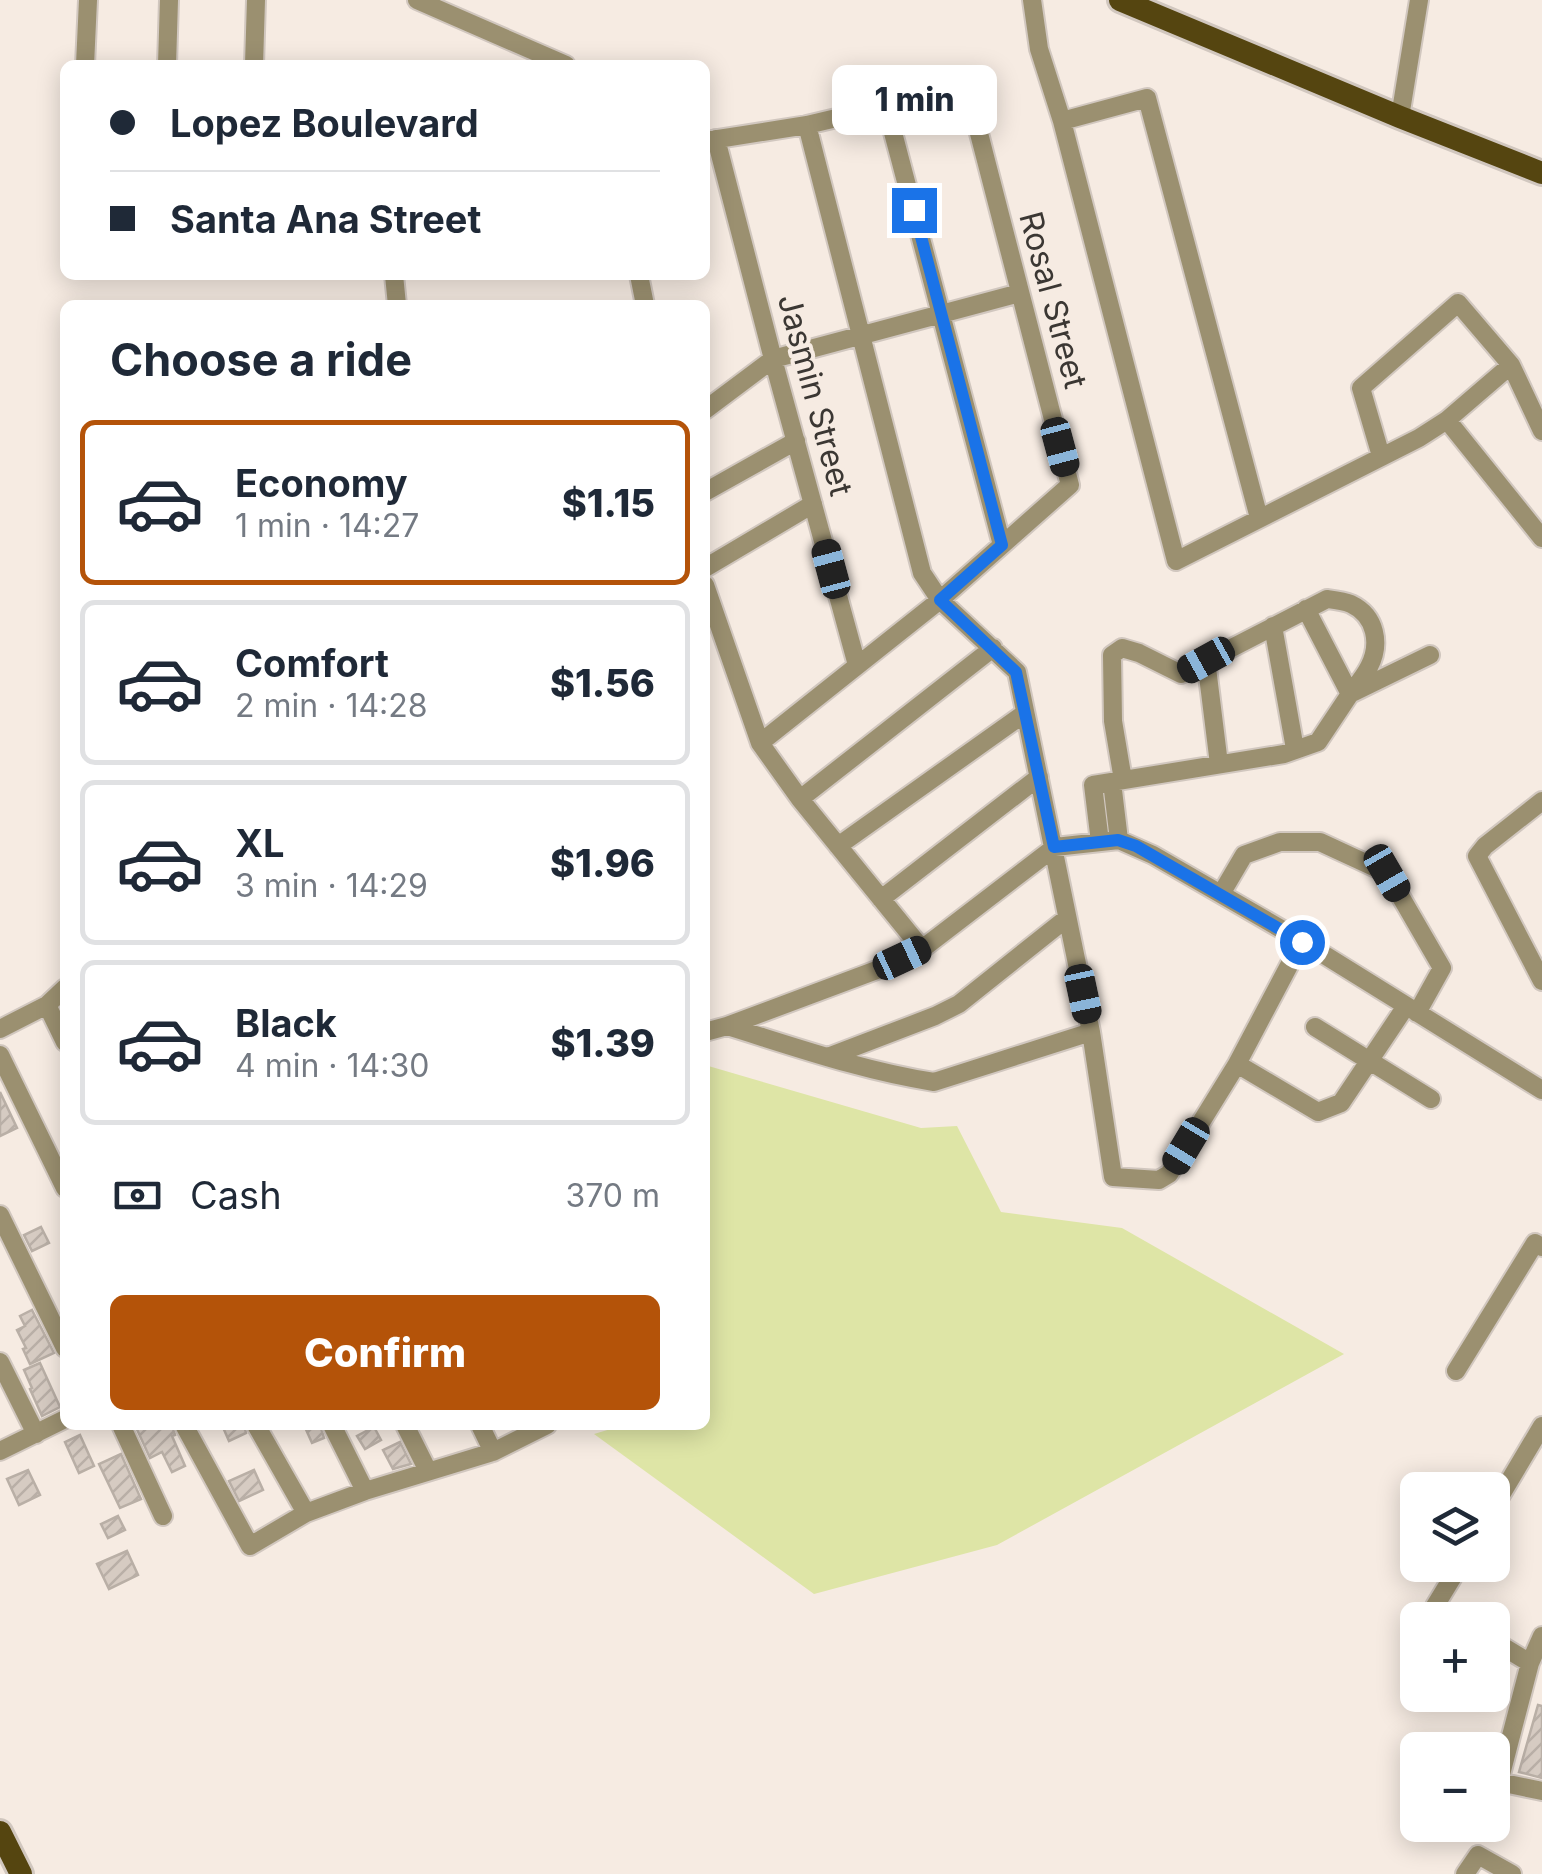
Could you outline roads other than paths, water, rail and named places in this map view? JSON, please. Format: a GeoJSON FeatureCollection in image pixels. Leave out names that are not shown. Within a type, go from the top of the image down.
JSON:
{"type":"FeatureCollection","features":[{"type":"Feature","properties":{"kind":"main road"},"geometry":{"type":"LineString","coordinates":[[1120,0],[1542,173]]}},
{"type":"Feature","properties":{"kind":"main road"},"geometry":{"type":"LineString","coordinates":[[0,1832],[21,1874]]}},
{"type":"Feature","properties":{"kind":"street"},"geometry":{"type":"LineString","coordinates":[[85,60],[88,0]]}},
{"type":"Feature","properties":{"kind":"street"},"geometry":{"type":"LineString","coordinates":[[167,60],[169,0]]}},
{"type":"Feature","properties":{"kind":"street"},"geometry":{"type":"LineString","coordinates":[[254,60],[256,0]]}},
{"type":"Feature","properties":{"kind":"street"},"geometry":{"type":"LineString","coordinates":[[418,0],[555,60]]}},
{"type":"Feature","properties":{"kind":"street"},"geometry":{"type":"LineString","coordinates":[[1032,0],[1039,49],[1062,121],[1176,561],[1418,438],[1447,420],[1511,366]]}},
{"type":"Feature","properties":{"kind":"street"},"geometry":{"type":"LineString","coordinates":[[1400,118],[1419,0]]}},
{"type":"Feature","properties":{"kind":"street","name":"Rosal Street"},"geometry":{"type":"LineString","coordinates":[[760,743],[940,600],[1070,486],[967,87],[886,106]]}},
{"type":"Feature","properties":{"kind":"street"},"geometry":{"type":"LineString","coordinates":[[1062,121],[1147,98],[1259,518]]}},
{"type":"Feature","properties":{"kind":"street"},"geometry":{"type":"LineString","coordinates":[[710,140],[808,125],[886,106],[1002,545]]}},
{"type":"Feature","properties":{"kind":"street"},"geometry":{"type":"LineString","coordinates":[[808,125],[922,573],[940,600],[1016,672],[1091,1032],[1113,1178],[1159,1180],[1169,1174],[1237,1064],[1302,942]]}},
{"type":"Feature","properties":{"kind":"street","name":"Jasmin Street"},"geometry":{"type":"LineString","coordinates":[[710,140],[857,665]]}},
{"type":"Feature","properties":{"kind":"street"},"geometry":{"type":"LineString","coordinates":[[710,406],[773,359],[1020,293]]}},
{"type":"Feature","properties":{"kind":"street"},"geometry":{"type":"LineString","coordinates":[[1381,456],[1361,388],[1458,303],[1511,366],[1542,430]]}},
{"type":"Feature","properties":{"kind":"street"},"geometry":{"type":"LineString","coordinates":[[1447,420],[1542,538]]}},
{"type":"Feature","properties":{"kind":"street"},"geometry":{"type":"LineString","coordinates":[[710,489],[796,441]]}},
{"type":"Feature","properties":{"kind":"street"},"geometry":{"type":"LineString","coordinates":[[710,565],[813,504]]}},
{"type":"Feature","properties":{"kind":"street"},"geometry":{"type":"LineString","coordinates":[[710,599],[760,743],[800,799],[922,949]]}},
{"type":"Feature","properties":{"kind":"street"},"geometry":{"type":"LineString","coordinates":[[1109,841],[1117,781],[1112,655],[1122,648],[1181,674],[1327,599],[1350,604],[1368,616],[1376,650],[1369,668],[1318,742],[1284,754],[1117,781]]}},
{"type":"Feature","properties":{"kind":"street"},"geometry":{"type":"LineString","coordinates":[[1306,609],[1350,694]]}},
{"type":"Feature","properties":{"kind":"street"},"geometry":{"type":"LineString","coordinates":[[1273,626],[1295,749]]}},
{"type":"Feature","properties":{"kind":"street"},"geometry":{"type":"LineString","coordinates":[[800,799],[993,648]]}},
{"type":"Feature","properties":{"kind":"street"},"geometry":{"type":"LineString","coordinates":[[1350,694],[1430,655]]}},
{"type":"Feature","properties":{"kind":"street"},"geometry":{"type":"LineString","coordinates":[[1206,660],[1219,764]]}},
{"type":"Feature","properties":{"kind":"street"},"geometry":{"type":"LineString","coordinates":[[838,846],[1025,712]]}},
{"type":"Feature","properties":{"kind":"street"},"geometry":{"type":"LineString","coordinates":[[881,900],[1039,778]]}},
{"type":"Feature","properties":{"kind":"street"},"geometry":{"type":"LineString","coordinates":[[1542,801],[1485,846],[1478,856],[1542,981]]}},
{"type":"Feature","properties":{"kind":"street"},"geometry":{"type":"LineString","coordinates":[[710,1031],[882,968],[922,949],[1054,847],[1109,841],[1153,854],[1542,1090]]}},
{"type":"Feature","properties":{"kind":"street"},"geometry":{"type":"LineString","coordinates":[[1221,894],[1244,855],[1280,842],[1320,842],[1387,873],[1442,968],[1341,1103],[1318,1112],[1237,1064]]}},
{"type":"Feature","properties":{"kind":"street"},"geometry":{"type":"LineString","coordinates":[[828,1057],[959,1004],[1067,918]]}},
{"type":"Feature","properties":{"kind":"street"},"geometry":{"type":"LineString","coordinates":[[0,1029],[47,1005],[60,993]]}},
{"type":"Feature","properties":{"kind":"street"},"geometry":{"type":"LineString","coordinates":[[47,1005],[60,1032]]}},
{"type":"Feature","properties":{"kind":"street"},"geometry":{"type":"LineString","coordinates":[[727,1026],[828,1057],[934,1082],[1091,1032]]}},
{"type":"Feature","properties":{"kind":"street"},"geometry":{"type":"LineString","coordinates":[[1315,1027],[1431,1099]]}},
{"type":"Feature","properties":{"kind":"street"},"geometry":{"type":"LineString","coordinates":[[0,1055],[60,1178]]}},
{"type":"Feature","properties":{"kind":"street"},"geometry":{"type":"LineString","coordinates":[[0,1215],[60,1338]]}},
{"type":"Feature","properties":{"kind":"street"},"geometry":{"type":"LineString","coordinates":[[1456,1371],[1535,1243],[1542,1247]]}},
{"type":"Feature","properties":{"kind":"street"},"geometry":{"type":"LineString","coordinates":[[0,1362],[36,1434]]}},
{"type":"Feature","properties":{"kind":"street"},"geometry":{"type":"LineString","coordinates":[[0,1452],[60,1422]]}},
{"type":"Feature","properties":{"kind":"street"},"geometry":{"type":"LineString","coordinates":[[1510,1480],[1542,1426]]}},
{"type":"Feature","properties":{"kind":"street"},"geometry":{"type":"LineString","coordinates":[[123,1430],[163,1516]]}},
{"type":"Feature","properties":{"kind":"street"},"geometry":{"type":"LineString","coordinates":[[187,1430],[250,1546],[306,1514],[365,1491],[492,1452],[536,1430]]}},
{"type":"Feature","properties":{"kind":"street"},"geometry":{"type":"LineString","coordinates":[[259,1430],[306,1514]]}},
{"type":"Feature","properties":{"kind":"street"},"geometry":{"type":"LineString","coordinates":[[334,1430],[365,1491]]}},
{"type":"Feature","properties":{"kind":"street"},"geometry":{"type":"LineString","coordinates":[[407,1430],[428,1472]]}},
{"type":"Feature","properties":{"kind":"street"},"geometry":{"type":"LineString","coordinates":[[482,1430],[492,1452]]}},
{"type":"Feature","properties":{"kind":"street"},"geometry":{"type":"LineString","coordinates":[[1542,1636],[1530,1663],[1498,1782],[1542,1791]]}},
{"type":"Feature","properties":{"kind":"street"},"geometry":{"type":"LineString","coordinates":[[1510,1651],[1530,1663]]}},
{"type":"Feature","properties":{"kind":"street"},"geometry":{"type":"LineString","coordinates":[[1466,1874],[1478,1854],[1512,1874]]}}]}
